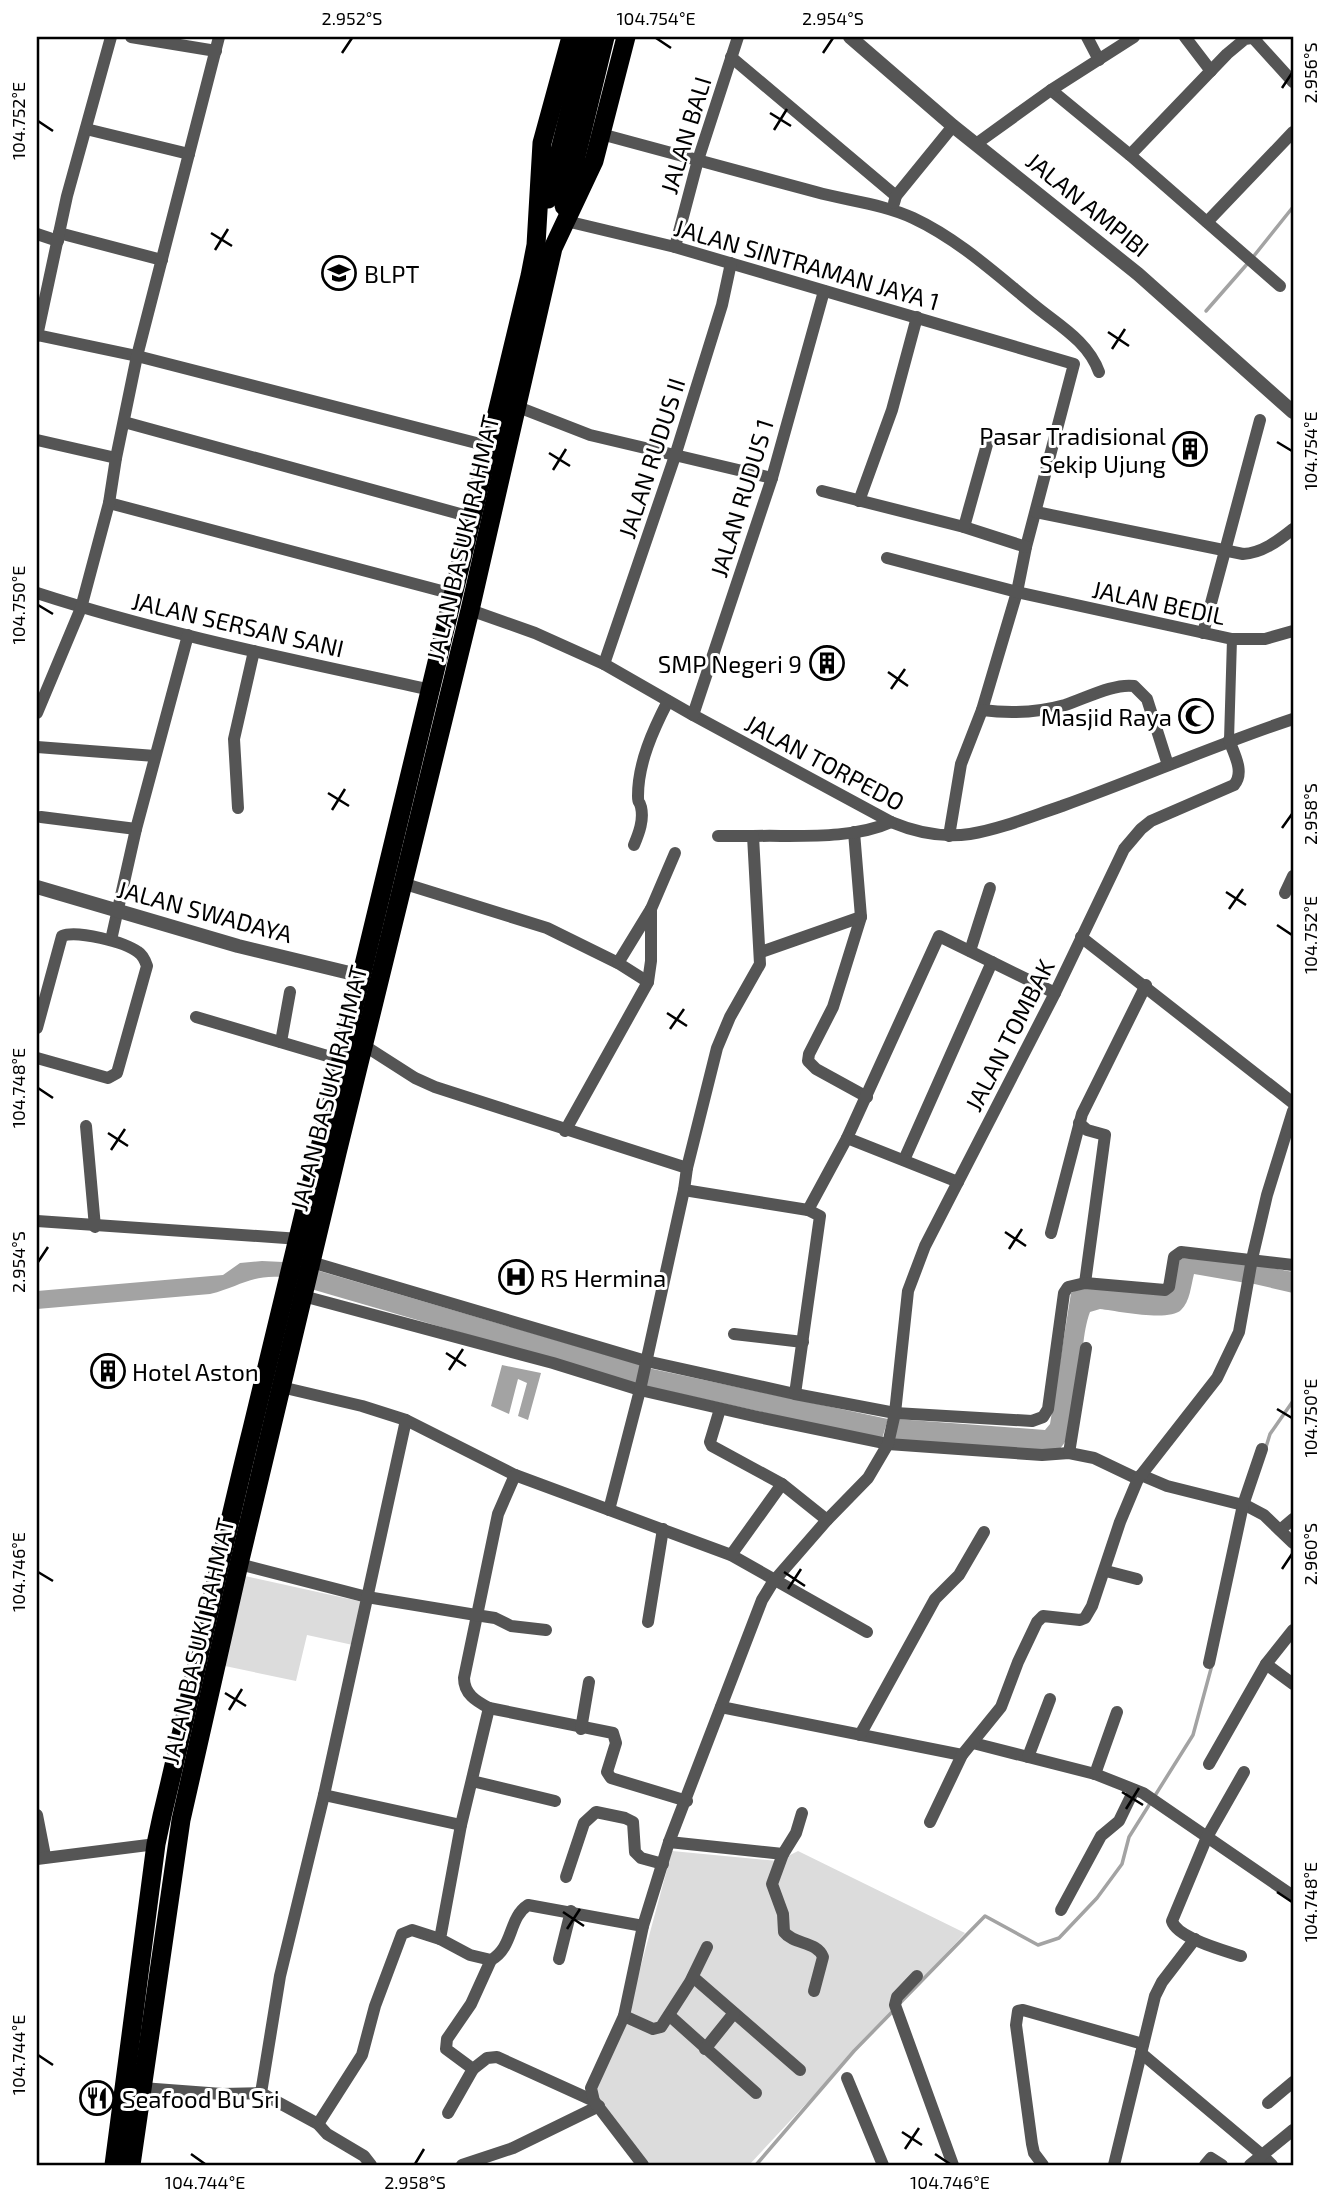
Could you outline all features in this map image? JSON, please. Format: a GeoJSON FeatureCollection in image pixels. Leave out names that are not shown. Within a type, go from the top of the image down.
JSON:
{"type":"FeatureCollection","features":[{"type":"Feature","properties":{"kind":"highway","name":"JALAN BASUKI RAHMAT"},"geometry":{"type":"LineString","coordinates":[[304,1256],[365,1046],[518,407],[545,246],[542,143],[570,37]]}},
{"type":"Feature","properties":{"kind":"highway"},"geometry":{"type":"LineString","coordinates":[[545,246],[588,37]]}},
{"type":"Feature","properties":{"kind":"highway"},"geometry":{"type":"LineString","coordinates":[[545,246],[605,37]]}},
{"type":"Feature","properties":{"kind":"highway","name":"JALAN BASUKI RAHMAT"},"geometry":{"type":"LineString","coordinates":[[131,2165],[181,1820],[281,1387],[341,1060],[488,446],[545,246],[565,222],[594,162],[626,37]]}},
{"type":"Feature","properties":{"kind":"highway","name":"JALAN BASUKI RAHMAT"},"geometry":{"type":"LineString","coordinates":[[114,2165],[156,1844],[252,1429],[298,1291]]}},
{"type":"Feature","properties":{"kind":"street"},"geometry":{"type":"LineString","coordinates":[[111,37],[59,237],[37,336],[137,356],[488,446]]}},
{"type":"Feature","properties":{"kind":"street"},"geometry":{"type":"LineString","coordinates":[[131,37],[216,51]]}},
{"type":"Feature","properties":{"kind":"street"},"geometry":{"type":"LineString","coordinates":[[37,713],[42,686],[81,608],[109,503],[137,356],[219,37]]}},
{"type":"Feature","properties":{"kind":"street","name":"JALAN BALI"},"geometry":{"type":"LineString","coordinates":[[675,247],[698,160],[737,37]]}},
{"type":"Feature","properties":{"kind":"street","name":"JALAN AMPIBI"},"geometry":{"type":"LineString","coordinates":[[850,37],[953,126],[1138,274],[1293,412]]}},
{"type":"Feature","properties":{"kind":"street"},"geometry":{"type":"LineString","coordinates":[[1087,37],[1099,60]]}},
{"type":"Feature","properties":{"kind":"street"},"geometry":{"type":"LineString","coordinates":[[976,144],[1051,90],[1134,37]]}},
{"type":"Feature","properties":{"kind":"street"},"geometry":{"type":"LineString","coordinates":[[1185,37],[1211,71]]}},
{"type":"Feature","properties":{"kind":"street"},"geometry":{"type":"LineString","coordinates":[[1130,155],[1239,43],[1247,39],[1255,38],[1293,82]]}},
{"type":"Feature","properties":{"kind":"street"},"geometry":{"type":"LineString","coordinates":[[731,57],[895,203],[974,257],[1077,339],[1092,355],[1098,372]]}},
{"type":"Feature","properties":{"kind":"street"},"geometry":{"type":"LineString","coordinates":[[1051,90],[1280,286]]}},
{"type":"Feature","properties":{"kind":"street"},"geometry":{"type":"LineString","coordinates":[[895,203],[953,126]]}},
{"type":"Feature","properties":{"kind":"street"},"geometry":{"type":"LineString","coordinates":[[86,128],[189,154]]}},
{"type":"Feature","properties":{"kind":"street"},"geometry":{"type":"LineString","coordinates":[[1207,222],[1293,132]]}},
{"type":"Feature","properties":{"kind":"street"},"geometry":{"type":"LineString","coordinates":[[601,134],[849,201],[895,203]]}},
{"type":"Feature","properties":{"kind":"street","name":"JALAN SINTRAMAN JAYA 1"},"geometry":{"type":"LineString","coordinates":[[565,222],[675,247],[1074,364],[1036,512]]}},
{"type":"Feature","properties":{"kind":"street"},"geometry":{"type":"LineString","coordinates":[[37,234],[162,260]]}},
{"type":"Feature","properties":{"kind":"street","name":"JALAN RUDUS II"},"geometry":{"type":"LineString","coordinates":[[604,664],[675,456],[722,305],[731,263]]}},
{"type":"Feature","properties":{"kind":"street","name":"JALAN RUDUS 1"},"geometry":{"type":"LineString","coordinates":[[693,715],[772,478],[824,291]]}},
{"type":"Feature","properties":{"kind":"street"},"geometry":{"type":"LineString","coordinates":[[859,501],[892,410],[917,317]]}},
{"type":"Feature","properties":{"kind":"street"},"geometry":{"type":"LineString","coordinates":[[518,407],[590,435],[772,478]]}},
{"type":"Feature","properties":{"kind":"street"},"geometry":{"type":"LineString","coordinates":[[1203,633],[1260,420]]}},
{"type":"Feature","properties":{"kind":"street"},"geometry":{"type":"LineString","coordinates":[[124,422],[471,517]]}},
{"type":"Feature","properties":{"kind":"street"},"geometry":{"type":"LineString","coordinates":[[37,440],[116,458]]}},
{"type":"Feature","properties":{"kind":"street"},"geometry":{"type":"LineString","coordinates":[[964,527],[988,441]]}},
{"type":"Feature","properties":{"kind":"street"},"geometry":{"type":"LineString","coordinates":[[822,491],[964,527],[1026,547]]}},
{"type":"Feature","properties":{"kind":"street"},"geometry":{"type":"LineString","coordinates":[[109,503],[453,594]]}},
{"type":"Feature","properties":{"kind":"street"},"geometry":{"type":"LineString","coordinates":[[948,835],[961,764],[982,710],[1017,592],[1036,512],[1252,554],[1278,541],[1293,529]]}},
{"type":"Feature","properties":{"kind":"street","name":"JALAN BEDIL"},"geometry":{"type":"LineString","coordinates":[[887,558],[1017,592],[1232,639],[1265,639],[1293,631]]}},
{"type":"Feature","properties":{"kind":"street","name":"JALAN SERSAN SANI"},"geometry":{"type":"LineString","coordinates":[[37,593],[81,608],[188,635],[431,690]]}},
{"type":"Feature","properties":{"kind":"street","name":"JALAN TORPEDO"},"geometry":{"type":"LineString","coordinates":[[470,610],[535,633],[604,664],[891,822],[919,831],[948,835],[970,834],[999,827],[1087,797],[1229,740],[1293,719]]}},
{"type":"Feature","properties":{"kind":"street"},"geometry":{"type":"LineString","coordinates":[[111,940],[136,829],[188,635]]}},
{"type":"Feature","properties":{"kind":"street"},"geometry":{"type":"LineString","coordinates":[[1229,740],[1232,639]]}},
{"type":"Feature","properties":{"kind":"street"},"geometry":{"type":"LineString","coordinates":[[238,808],[234,739],[254,651]]}},
{"type":"Feature","properties":{"kind":"street"},"geometry":{"type":"LineString","coordinates":[[982,710],[1009,714],[1032,713],[1118,687],[1134,686],[1146,699],[1168,765]]}},
{"type":"Feature","properties":{"kind":"street"},"geometry":{"type":"LineString","coordinates":[[634,845],[641,828],[638,798],[643,763],[653,728],[668,701]]}},
{"type":"Feature","properties":{"kind":"street","name":"JALAN TOMBAK"},"geometry":{"type":"LineString","coordinates":[[597,2104],[591,2094],[592,2082],[624,2016],[643,1926],[669,1842],[762,1600],[775,1580],[827,1520],[868,1478],[889,1441],[895,1415],[908,1291],[925,1246],[1055,993],[1125,849],[1141,829],[1162,815],[1234,785],[1240,771],[1229,740]]}},
{"type":"Feature","properties":{"kind":"street"},"geometry":{"type":"LineString","coordinates":[[37,747],[155,756]]}},
{"type":"Feature","properties":{"kind":"street"},"geometry":{"type":"LineString","coordinates":[[41,817],[136,829]]}},
{"type":"Feature","properties":{"kind":"street"},"geometry":{"type":"LineString","coordinates":[[718,836],[854,832],[877,828],[891,822]]}},
{"type":"Feature","properties":{"kind":"street"},"geometry":{"type":"LineString","coordinates":[[854,832],[861,917],[832,1007],[808,1061],[816,1069],[867,1097]]}},
{"type":"Feature","properties":{"kind":"street"},"geometry":{"type":"LineString","coordinates":[[609,1510],[640,1388],[687,1168],[717,1048],[730,1017],[756,973],[761,951],[753,836]]}},
{"type":"Feature","properties":{"kind":"street"},"geometry":{"type":"LineString","coordinates":[[618,963],[651,909],[676,853]]}},
{"type":"Feature","properties":{"kind":"street"},"geometry":{"type":"LineString","coordinates":[[1285,893],[1293,876]]}},
{"type":"Feature","properties":{"kind":"street"},"geometry":{"type":"LineString","coordinates":[[402,883],[547,928],[618,963],[648,982]]}},
{"type":"Feature","properties":{"kind":"street","name":"JALAN SWADAYA"},"geometry":{"type":"LineString","coordinates":[[37,887],[238,946],[362,976]]}},
{"type":"Feature","properties":{"kind":"street"},"geometry":{"type":"LineString","coordinates":[[970,951],[990,888]]}},
{"type":"Feature","properties":{"kind":"street"},"geometry":{"type":"LineString","coordinates":[[565,1131],[648,982],[651,961],[651,909]]}},
{"type":"Feature","properties":{"kind":"street"},"geometry":{"type":"LineString","coordinates":[[761,951],[861,917]]}},
{"type":"Feature","properties":{"kind":"street"},"geometry":{"type":"LineString","coordinates":[[37,1028],[62,936],[72,934],[111,940],[137,951],[147,966],[120,1068],[108,1078],[37,1058]]}},
{"type":"Feature","properties":{"kind":"street"},"geometry":{"type":"LineString","coordinates":[[808,1210],[867,1097],[939,936],[1055,993]]}},
{"type":"Feature","properties":{"kind":"street"},"geometry":{"type":"LineString","coordinates":[[1082,937],[1293,1103]]}},
{"type":"Feature","properties":{"kind":"street"},"geometry":{"type":"LineString","coordinates":[[904,1160],[992,962]]}},
{"type":"Feature","properties":{"kind":"street"},"geometry":{"type":"LineString","coordinates":[[1051,1233],[1079,1123],[1146,985]]}},
{"type":"Feature","properties":{"kind":"street"},"geometry":{"type":"LineString","coordinates":[[281,1042],[290,992]]}},
{"type":"Feature","properties":{"kind":"street"},"geometry":{"type":"LineString","coordinates":[[196,1017],[341,1060]]}},
{"type":"Feature","properties":{"kind":"street"},"geometry":{"type":"LineString","coordinates":[[365,1046],[426,1084],[565,1131],[687,1168]]}},
{"type":"Feature","properties":{"kind":"street"},"geometry":{"type":"LineString","coordinates":[[930,1822],[962,1755],[1001,1707],[1037,1622],[1043,1616],[1080,1620],[1086,1618],[1140,1477],[1217,1378],[1239,1332],[1267,1195],[1291,1126],[1293,1111]]}},
{"type":"Feature","properties":{"kind":"street"},"geometry":{"type":"LineString","coordinates":[[1079,1123],[1087,1130],[1105,1135],[1085,1283]]}},
{"type":"Feature","properties":{"kind":"street"},"geometry":{"type":"LineString","coordinates":[[86,1126],[95,1227]]}},
{"type":"Feature","properties":{"kind":"street"},"geometry":{"type":"LineString","coordinates":[[847,1138],[958,1182]]}},
{"type":"Feature","properties":{"kind":"street"},"geometry":{"type":"LineString","coordinates":[[684,1190],[808,1210],[820,1216],[795,1394]]}},
{"type":"Feature","properties":{"kind":"street"},"geometry":{"type":"LineString","coordinates":[[37,1221],[304,1256],[645,1363],[895,1415],[1032,1421],[1043,1417],[1048,1409],[1064,1293],[1072,1285],[1085,1283],[1165,1290],[1169,1287],[1174,1257],[1179,1252],[1293,1265]]}},
{"type":"Feature","properties":{"kind":"street"},"geometry":{"type":"LineString","coordinates":[[298,1291],[720,1409],[889,1441],[1042,1455],[1069,1453],[1094,1458],[1167,1486],[1249,1508],[1264,1515],[1293,1543]]}},
{"type":"Feature","properties":{"kind":"street"},"geometry":{"type":"LineString","coordinates":[[734,1334],[803,1342]]}},
{"type":"Feature","properties":{"kind":"street"},"geometry":{"type":"LineString","coordinates":[[1069,1453],[1086,1348]]}},
{"type":"Feature","properties":{"kind":"street"},"geometry":{"type":"LineString","coordinates":[[281,1387],[362,1406],[407,1420],[515,1475],[731,1555],[867,1632]]}},
{"type":"Feature","properties":{"kind":"street"},"geometry":{"type":"LineString","coordinates":[[720,1409],[710,1442],[712,1446],[782,1484],[827,1520]]}},
{"type":"Feature","properties":{"kind":"street"},"geometry":{"type":"LineString","coordinates":[[261,2093],[280,1976],[324,1795],[407,1420]]}},
{"type":"Feature","properties":{"kind":"street"},"geometry":{"type":"LineString","coordinates":[[1209,1663],[1262,1449]]}},
{"type":"Feature","properties":{"kind":"street"},"geometry":{"type":"LineString","coordinates":[[515,1475],[498,1514],[464,1686],[475,1700],[489,1708],[609,1732],[616,1737],[607,1772],[611,1778],[687,1801]]}},
{"type":"Feature","properties":{"kind":"street"},"geometry":{"type":"LineString","coordinates":[[731,1555],[782,1484]]}},
{"type":"Feature","properties":{"kind":"street"},"geometry":{"type":"LineString","coordinates":[[1280,1530],[1293,1519]]}},
{"type":"Feature","properties":{"kind":"street"},"geometry":{"type":"LineString","coordinates":[[648,1622],[663,1529]]}},
{"type":"Feature","properties":{"kind":"street"},"geometry":{"type":"LineString","coordinates":[[860,1735],[935,1600],[959,1575],[985,1532]]}},
{"type":"Feature","properties":{"kind":"street"},"geometry":{"type":"LineString","coordinates":[[239,1564],[367,1597],[495,1618],[511,1626],[546,1630]]}},
{"type":"Feature","properties":{"kind":"street"},"geometry":{"type":"LineString","coordinates":[[1106,1571],[1137,1579]]}},
{"type":"Feature","properties":{"kind":"street"},"geometry":{"type":"LineString","coordinates":[[1209,1764],[1266,1664],[1293,1630]]}},
{"type":"Feature","properties":{"kind":"street"},"geometry":{"type":"LineString","coordinates":[[1266,1664],[1293,1684]]}},
{"type":"Feature","properties":{"kind":"street"},"geometry":{"type":"LineString","coordinates":[[581,1728],[589,1682]]}},
{"type":"Feature","properties":{"kind":"street"},"geometry":{"type":"LineString","coordinates":[[1028,1757],[1050,1699]]}},
{"type":"Feature","properties":{"kind":"street"},"geometry":{"type":"LineString","coordinates":[[722,1707],[962,1755]]}},
{"type":"Feature","properties":{"kind":"street"},"geometry":{"type":"LineString","coordinates":[[440,1939],[461,1825],[489,1708]]}},
{"type":"Feature","properties":{"kind":"street"},"geometry":{"type":"LineString","coordinates":[[1095,1774],[1117,1712]]}},
{"type":"Feature","properties":{"kind":"street"},"geometry":{"type":"LineString","coordinates":[[973,1743],[1095,1774],[1139,1792],[1293,1896]]}},
{"type":"Feature","properties":{"kind":"street"},"geometry":{"type":"LineString","coordinates":[[1241,1956],[1195,1939],[1176,1928],[1172,1921],[1207,1837],[1244,1772]]}},
{"type":"Feature","properties":{"kind":"street"},"geometry":{"type":"LineString","coordinates":[[472,1781],[555,1801]]}},
{"type":"Feature","properties":{"kind":"street"},"geometry":{"type":"LineString","coordinates":[[1061,1910],[1101,1836],[1119,1821],[1139,1792]]}},
{"type":"Feature","properties":{"kind":"street"},"geometry":{"type":"LineString","coordinates":[[324,1795],[461,1825]]}},
{"type":"Feature","properties":{"kind":"street"},"geometry":{"type":"LineString","coordinates":[[566,1877],[584,1823],[596,1812],[633,1822],[635,1852],[641,1858],[663,1864]]}},
{"type":"Feature","properties":{"kind":"street"},"geometry":{"type":"LineString","coordinates":[[802,1813],[796,1833],[782,1854],[772,1884],[782,1914],[783,1932],[790,1939],[818,1948],[823,1956],[814,1991]]}},
{"type":"Feature","properties":{"kind":"street"},"geometry":{"type":"LineString","coordinates":[[37,1815],[41,1857],[156,1844]]}},
{"type":"Feature","properties":{"kind":"street"},"geometry":{"type":"LineString","coordinates":[[669,1842],[782,1854]]}},
{"type":"Feature","properties":{"kind":"street"},"geometry":{"type":"LineString","coordinates":[[473,2069],[450,2054],[445,2044],[482,1984],[491,1960],[504,1949],[521,1909],[528,1905],[643,1926]]}},
{"type":"Feature","properties":{"kind":"street"},"geometry":{"type":"LineString","coordinates":[[559,1959],[571,1911]]}},
{"type":"Feature","properties":{"kind":"street"},"geometry":{"type":"LineString","coordinates":[[318,2123],[362,2054],[375,2006],[402,1934],[412,1930],[440,1939],[470,1955],[491,1960]]}},
{"type":"Feature","properties":{"kind":"street"},"geometry":{"type":"LineString","coordinates":[[1114,2165],[1155,1996],[1162,1982],[1195,1939]]}},
{"type":"Feature","properties":{"kind":"street"},"geometry":{"type":"LineString","coordinates":[[624,2016],[657,2029],[670,2016],[708,1947]]}},
{"type":"Feature","properties":{"kind":"street"},"geometry":{"type":"LineString","coordinates":[[917,1976],[897,1997],[896,2008],[953,2165]]}},
{"type":"Feature","properties":{"kind":"street"},"geometry":{"type":"LineString","coordinates":[[693,1977],[800,2070]]}},
{"type":"Feature","properties":{"kind":"street"},"geometry":{"type":"LineString","coordinates":[[1044,2165],[1034,2153],[1032,2144],[1015,2017],[1018,2011],[1023,2010],[1142,2049],[1272,2165]]}},
{"type":"Feature","properties":{"kind":"street"},"geometry":{"type":"LineString","coordinates":[[705,2049],[734,2013]]}},
{"type":"Feature","properties":{"kind":"street"},"geometry":{"type":"LineString","coordinates":[[670,2016],[756,2093]]}},
{"type":"Feature","properties":{"kind":"street"},"geometry":{"type":"LineString","coordinates":[[448,2113],[473,2069],[487,2058],[497,2057],[597,2104],[643,2165]]}},
{"type":"Feature","properties":{"kind":"street"},"geometry":{"type":"LineString","coordinates":[[847,2078],[883,2165]]}},
{"type":"Feature","properties":{"kind":"street"},"geometry":{"type":"LineString","coordinates":[[1268,2103],[1293,2082]]}},
{"type":"Feature","properties":{"kind":"street"},"geometry":{"type":"LineString","coordinates":[[142,2088],[222,2094],[261,2093],[318,2123],[327,2134],[364,2156],[371,2165]]}},
{"type":"Feature","properties":{"kind":"street"},"geometry":{"type":"LineString","coordinates":[[462,2165],[513,2148],[597,2104]]}},
{"type":"Feature","properties":{"kind":"street"},"geometry":{"type":"LineString","coordinates":[[1250,2165],[1293,2130]]}},
{"type":"Feature","properties":{"kind":"street"},"geometry":{"type":"LineString","coordinates":[[1205,2165],[1211,2158],[1222,2165]]}},
{"type":"Feature","properties":{"kind":"shaded area"},"geometry":{"type":"Polygon","coordinates":[[[1178,1258],[1250,1263],[1246,1283],[1194,1274],[1186,1303],[1175,1313],[1155,1315],[1100,1309],[1090,1312],[1074,1422],[1068,1438],[1058,1451],[892,1440],[897,1419],[1045,1430],[1050,1424],[1071,1293],[1080,1287],[1163,1294],[1178,1258]]]}},
{"type":"Feature","properties":{"kind":"shaded area"},"geometry":{"type":"Polygon","coordinates":[[[283,1262],[281,1277],[252,1280],[210,1294],[37,1309],[37,1291],[223,1275],[240,1263],[283,1262]]]}},
{"type":"Feature","properties":{"kind":"shaded area"},"geometry":{"type":"Polygon","coordinates":[[[1253,1264],[1293,1272],[1293,1293],[1250,1283],[1253,1264]]]}},
{"type":"Feature","properties":{"kind":"shaded area"},"geometry":{"type":"Polygon","coordinates":[[[316,1270],[641,1365],[637,1384],[311,1289],[316,1270]]]}},
{"type":"Feature","properties":{"kind":"shaded area"},"geometry":{"type":"Polygon","coordinates":[[[502,1365],[541,1373],[528,1420],[518,1416],[527,1383],[518,1379],[509,1414],[491,1406],[502,1365]]]}},
{"type":"Feature","properties":{"kind":"shaded area"},"geometry":{"type":"Polygon","coordinates":[[[648,1368],[888,1419],[882,1439],[645,1386],[648,1368]]]}},
{"type":"Feature","properties":{"kind":"shaded area"},"geometry":{"type":"Polygon","coordinates":[[[245,1576],[363,1602],[353,1645],[307,1635],[296,1681],[225,1666],[245,1576]]]}},
{"type":"Feature","properties":{"kind":"shaded area"},"geometry":{"type":"Polygon","coordinates":[[[672,1851],[778,1861],[798,1851],[965,1933],[749,2165],[646,2165],[591,2091],[626,2021],[672,1851]]]}},
{"type":"Feature","properties":{"kind":"waterway"},"geometry":{"type":"LineString","coordinates":[[1253,257],[1293,207]]}},
{"type":"Feature","properties":{"kind":"waterway"},"geometry":{"type":"LineString","coordinates":[[1206,311],[1248,263]]}},
{"type":"Feature","properties":{"kind":"waterway"},"geometry":{"type":"LineString","coordinates":[[1266,1447],[1270,1434],[1293,1401]]}},
{"type":"Feature","properties":{"kind":"waterway"},"geometry":{"type":"LineString","coordinates":[[899,2004],[985,1916],[1038,1945],[1059,1938],[1097,1898],[1122,1864],[1129,1837],[1193,1735],[1212,1665]]}},
{"type":"Feature","properties":{"kind":"waterway"},"geometry":{"type":"LineString","coordinates":[[756,2165],[854,2051],[894,2010]]}},
{"type":"Feature","properties":{"kind":"place","name":"BLPT"},"geometry":{"type":"Point","coordinates":[339,273]}},
{"type":"Feature","properties":{"kind":"place","name":"Pasar Tradisional Sekip Ujung"},"geometry":{"type":"Point","coordinates":[1190,449]}},
{"type":"Feature","properties":{"kind":"place","name":"SMP Negeri 9"},"geometry":{"type":"Point","coordinates":[827,663]}},
{"type":"Feature","properties":{"kind":"place","name":"Masjid Raya"},"geometry":{"type":"Point","coordinates":[1196,716]}},
{"type":"Feature","properties":{"kind":"place","name":"RS Hermina"},"geometry":{"type":"Point","coordinates":[516,1277]}},
{"type":"Feature","properties":{"kind":"place","name":"Hotel Aston"},"geometry":{"type":"Point","coordinates":[108,1371]}},
{"type":"Feature","properties":{"kind":"place","name":"Seafood Bu Sri"},"geometry":{"type":"Point","coordinates":[97,2098]}}]}
